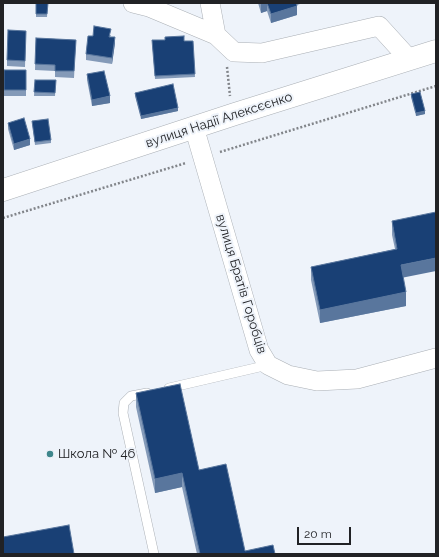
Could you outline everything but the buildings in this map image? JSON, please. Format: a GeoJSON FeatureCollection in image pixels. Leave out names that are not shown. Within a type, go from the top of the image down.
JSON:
{"type":"FeatureCollection","features":[{"type":"Feature","properties":{"kind":"street"},"geometry":{"type":"LineString","coordinates":[[133,3],[149,7],[216,35],[234,52],[262,53],[379,26],[409,59]]}},
{"type":"Feature","properties":{"kind":"street"},"geometry":{"type":"LineString","coordinates":[[211,7],[216,35]]}},
{"type":"Feature","properties":{"kind":"street","name":"вулиця Надії Алексєєнко"},"geometry":{"type":"LineString","coordinates":[[3,190],[194,127],[436,51]]}},
{"type":"Feature","properties":{"kind":"street","name":"вулиця Братів Горобців"},"geometry":{"type":"LineString","coordinates":[[194,127],[259,350],[268,365],[288,374],[317,381],[357,378],[436,358]]}},
{"type":"Feature","properties":{"kind":"lane"},"geometry":{"type":"LineString","coordinates":[[154,554],[123,413],[124,403],[131,396],[268,365]]}},
{"type":"Feature","properties":{"kind":"path"},"geometry":{"type":"LineString","coordinates":[[226,62],[229,92]]}},
{"type":"Feature","properties":{"kind":"place","name":"Школа № 46"},"geometry":{"type":"Point","coordinates":[50,454]}}]}
